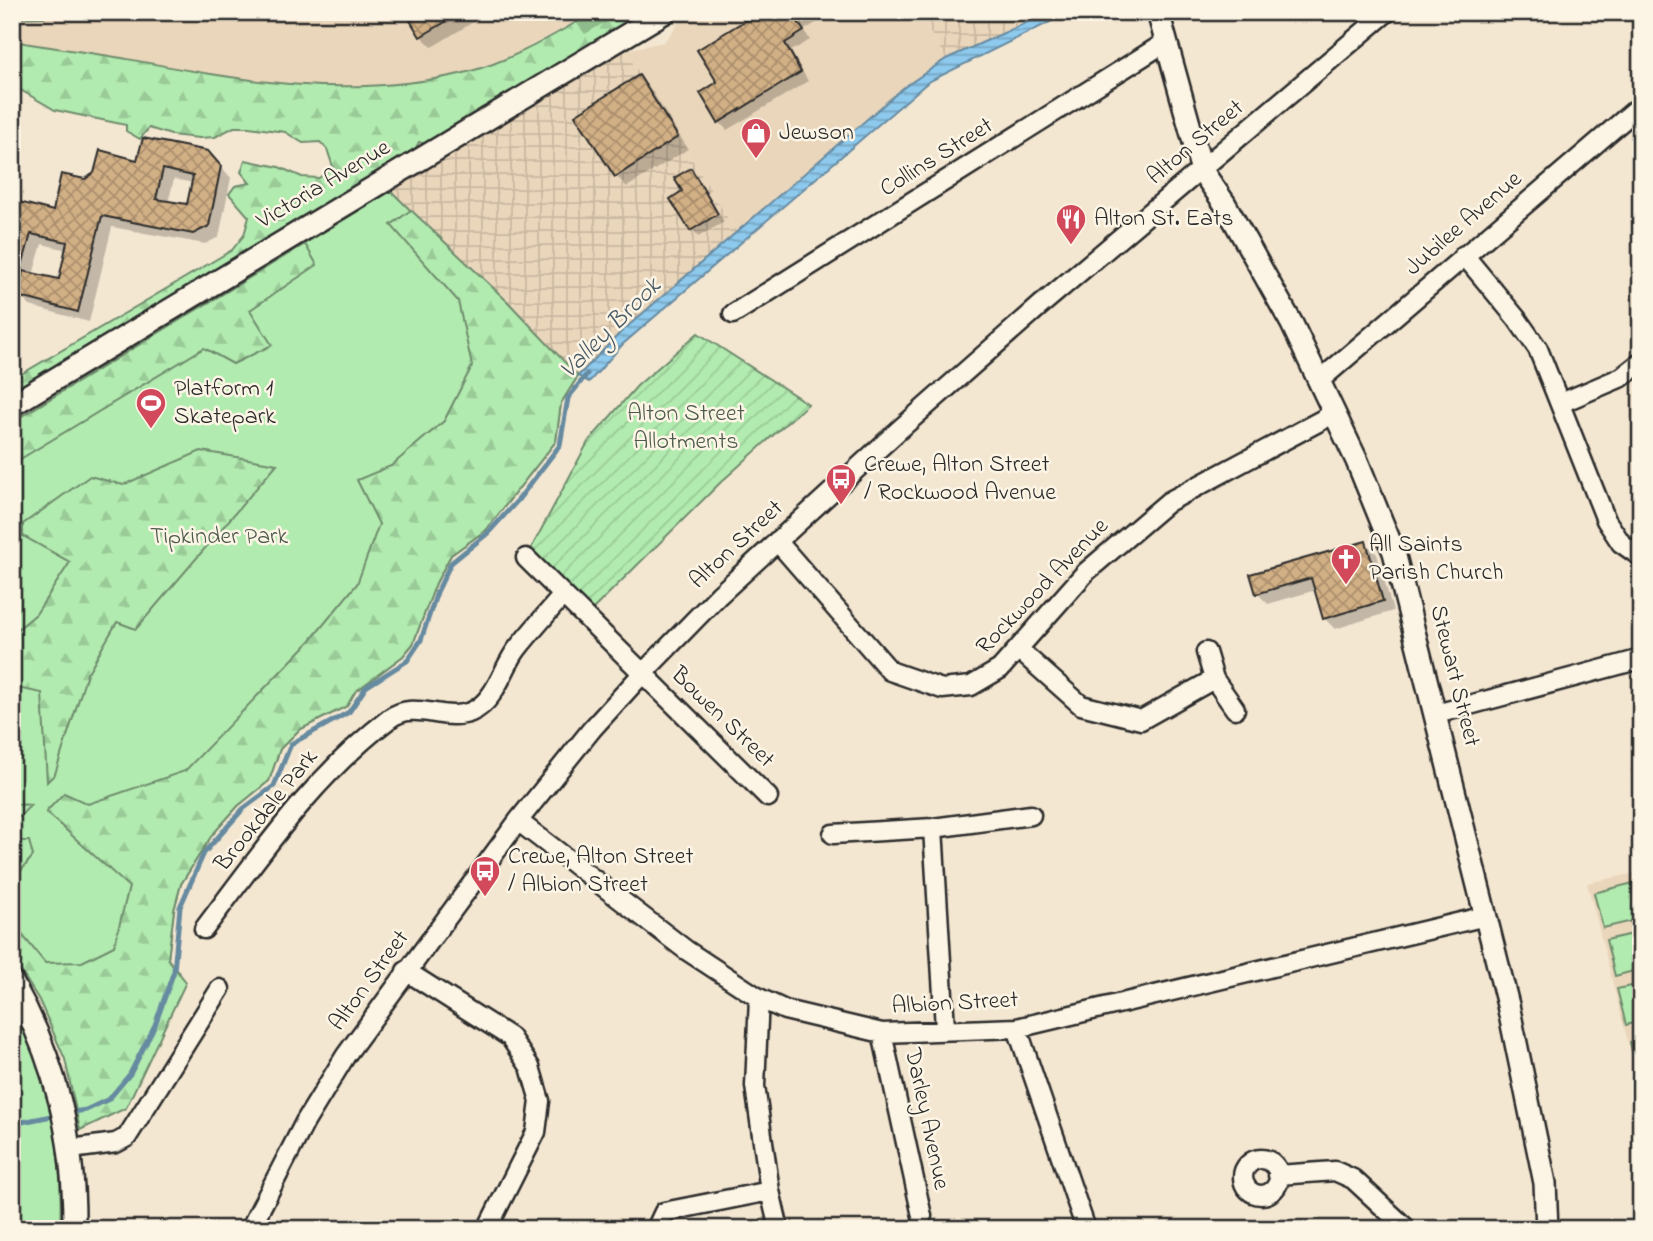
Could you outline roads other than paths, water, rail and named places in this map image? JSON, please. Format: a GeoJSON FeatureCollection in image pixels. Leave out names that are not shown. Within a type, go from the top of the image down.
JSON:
{"type":"FeatureCollection","features":[{"type":"Feature","properties":{"kind":"street","name":"Victoria Avenue"},"geometry":{"type":"LineString","coordinates":[[12,405],[665,12]]}},
{"type":"Feature","properties":{"kind":"street","name":"Stewart Street"},"geometry":{"type":"LineString","coordinates":[[1158,12],[1202,172],[1225,204],[1292,324],[1335,413],[1394,551],[1486,916],[1540,1157],[1547,1229]]}},
{"type":"Feature","properties":{"kind":"street","name":"Alton Street"},"geometry":{"type":"LineString","coordinates":[[251,1228],[323,1091],[406,971],[518,821],[592,729],[642,674],[776,541],[1042,304],[1202,172],[1387,12]]}},
{"type":"Feature","properties":{"kind":"street","name":"Collins Street"},"geometry":{"type":"LineString","coordinates":[[733,314],[1166,42]]}},
{"type":"Feature","properties":{"kind":"street","name":"Jubilee Avenue"},"geometry":{"type":"LineString","coordinates":[[1319,381],[1641,105]]}},
{"type":"Feature","properties":{"kind":"street"},"geometry":{"type":"LineString","coordinates":[[1464,256],[1528,333],[1561,403],[1612,530],[1621,543],[1641,557]]}},
{"type":"Feature","properties":{"kind":"street"},"geometry":{"type":"LineString","coordinates":[[1561,403],[1622,377],[1641,362]]}},
{"type":"Feature","properties":{"kind":"street","name":"Rockwood Avenue"},"geometry":{"type":"LineString","coordinates":[[776,541],[890,671],[942,689],[959,689],[991,676],[1086,572],[1168,502],[1335,413]]}},
{"type":"Feature","properties":{"kind":"street"},"geometry":{"type":"LineString","coordinates":[[526,558],[562,597],[642,674]]}},
{"type":"Feature","properties":{"kind":"street","name":"Brookdale Park"},"geometry":{"type":"LineString","coordinates":[[204,929],[296,807],[342,758],[403,711],[414,709],[461,715],[484,703],[519,646],[562,597]]}},
{"type":"Feature","properties":{"kind":"street"},"geometry":{"type":"LineString","coordinates":[[1018,649],[1081,705],[1141,720],[1214,679]]}},
{"type":"Feature","properties":{"kind":"street"},"geometry":{"type":"LineString","coordinates":[[1206,652],[1214,679],[1235,709]]}},
{"type":"Feature","properties":{"kind":"street"},"geometry":{"type":"LineString","coordinates":[[1436,714],[1641,659]]}},
{"type":"Feature","properties":{"kind":"street","name":"Bowen Street"},"geometry":{"type":"LineString","coordinates":[[642,674],[768,796]]}},
{"type":"Feature","properties":{"kind":"street"},"geometry":{"type":"LineString","coordinates":[[833,834],[933,828],[1031,815]]}},
{"type":"Feature","properties":{"kind":"street","name":"Albion Street"},"geometry":{"type":"LineString","coordinates":[[518,821],[686,950],[759,998],[785,1010],[882,1033],[945,1028],[1017,1028],[1486,916]]}},
{"type":"Feature","properties":{"kind":"street"},"geometry":{"type":"LineString","coordinates":[[933,828],[945,1028]]}},
{"type":"Feature","properties":{"kind":"street"},"geometry":{"type":"LineString","coordinates":[[406,971],[510,1037],[530,1067],[540,1101],[536,1132],[487,1229]]}},
{"type":"Feature","properties":{"kind":"street"},"geometry":{"type":"LineString","coordinates":[[12,982],[30,1014],[61,1098],[71,1149],[74,1229]]}},
{"type":"Feature","properties":{"kind":"street"},"geometry":{"type":"LineString","coordinates":[[71,1149],[116,1143],[127,1137],[220,989]]}},
{"type":"Feature","properties":{"kind":"street"},"geometry":{"type":"LineString","coordinates":[[759,998],[755,1086],[770,1191],[779,1229]]}},
{"type":"Feature","properties":{"kind":"street"},"geometry":{"type":"LineString","coordinates":[[1017,1028],[1086,1229]]}},
{"type":"Feature","properties":{"kind":"street","name":"Darley Avenue"},"geometry":{"type":"LineString","coordinates":[[882,1033],[922,1216]]}},
{"type":"Feature","properties":{"kind":"street"},"geometry":{"type":"LineString","coordinates":[[1278,1175],[1335,1171],[1353,1178],[1408,1229]]}},
{"type":"Feature","properties":{"kind":"street"},"geometry":{"type":"LineString","coordinates":[[656,1229],[664,1212],[770,1191]]}},
{"type":"Feature","properties":{"kind":"water"},"geometry":{"type":"Polygon","coordinates":[[[1050,12],[1070,12],[928,82],[623,344],[589,382],[578,376],[620,333],[903,88],[946,59],[1050,12]]]}},
{"type":"Feature","properties":{"kind":"waterway","name":"Valley Brook"},"geometry":{"type":"LineString","coordinates":[[67,1113],[86,1110],[109,1099],[130,1074],[155,1025],[174,971],[180,907],[204,853],[243,809],[274,786],[291,744],[349,712],[366,687],[407,661],[421,640],[437,592],[451,563],[488,533],[518,500],[560,445],[568,398],[587,374]]}},
{"type":"Feature","properties":{"kind":"waterway","name":"Valley Brook"},"geometry":{"type":"LineString","coordinates":[[12,1124],[57,1115]]}},
{"type":"Feature","properties":{"kind":"place","name":"Jewson"},"geometry":{"type":"Point","coordinates":[756,160]}},
{"type":"Feature","properties":{"kind":"place","name":"Alton St. Eats"},"geometry":{"type":"Point","coordinates":[1071,246]}},
{"type":"Feature","properties":{"kind":"place","name":"Platform 1 Skatepark"},"geometry":{"type":"Point","coordinates":[151,430]}},
{"type":"Feature","properties":{"kind":"place","name":"Crewe, Alton Street / Rockwood Avenue"},"geometry":{"type":"Point","coordinates":[841,506]}},
{"type":"Feature","properties":{"kind":"place","name":"All Saints Parish Church"},"geometry":{"type":"Point","coordinates":[1346,586]}},
{"type":"Feature","properties":{"kind":"place","name":"Crewe, Alton Street / Albion Street"},"geometry":{"type":"Point","coordinates":[485,898]}},
{"type":"Feature","properties":{"kind":"park label","name":"Alton Street Allotments"},"geometry":{"type":"Point","coordinates":[686,428]}},
{"type":"Feature","properties":{"kind":"park label","name":"Tipkinder Park"},"geometry":{"type":"Point","coordinates":[219,537]}}]}
